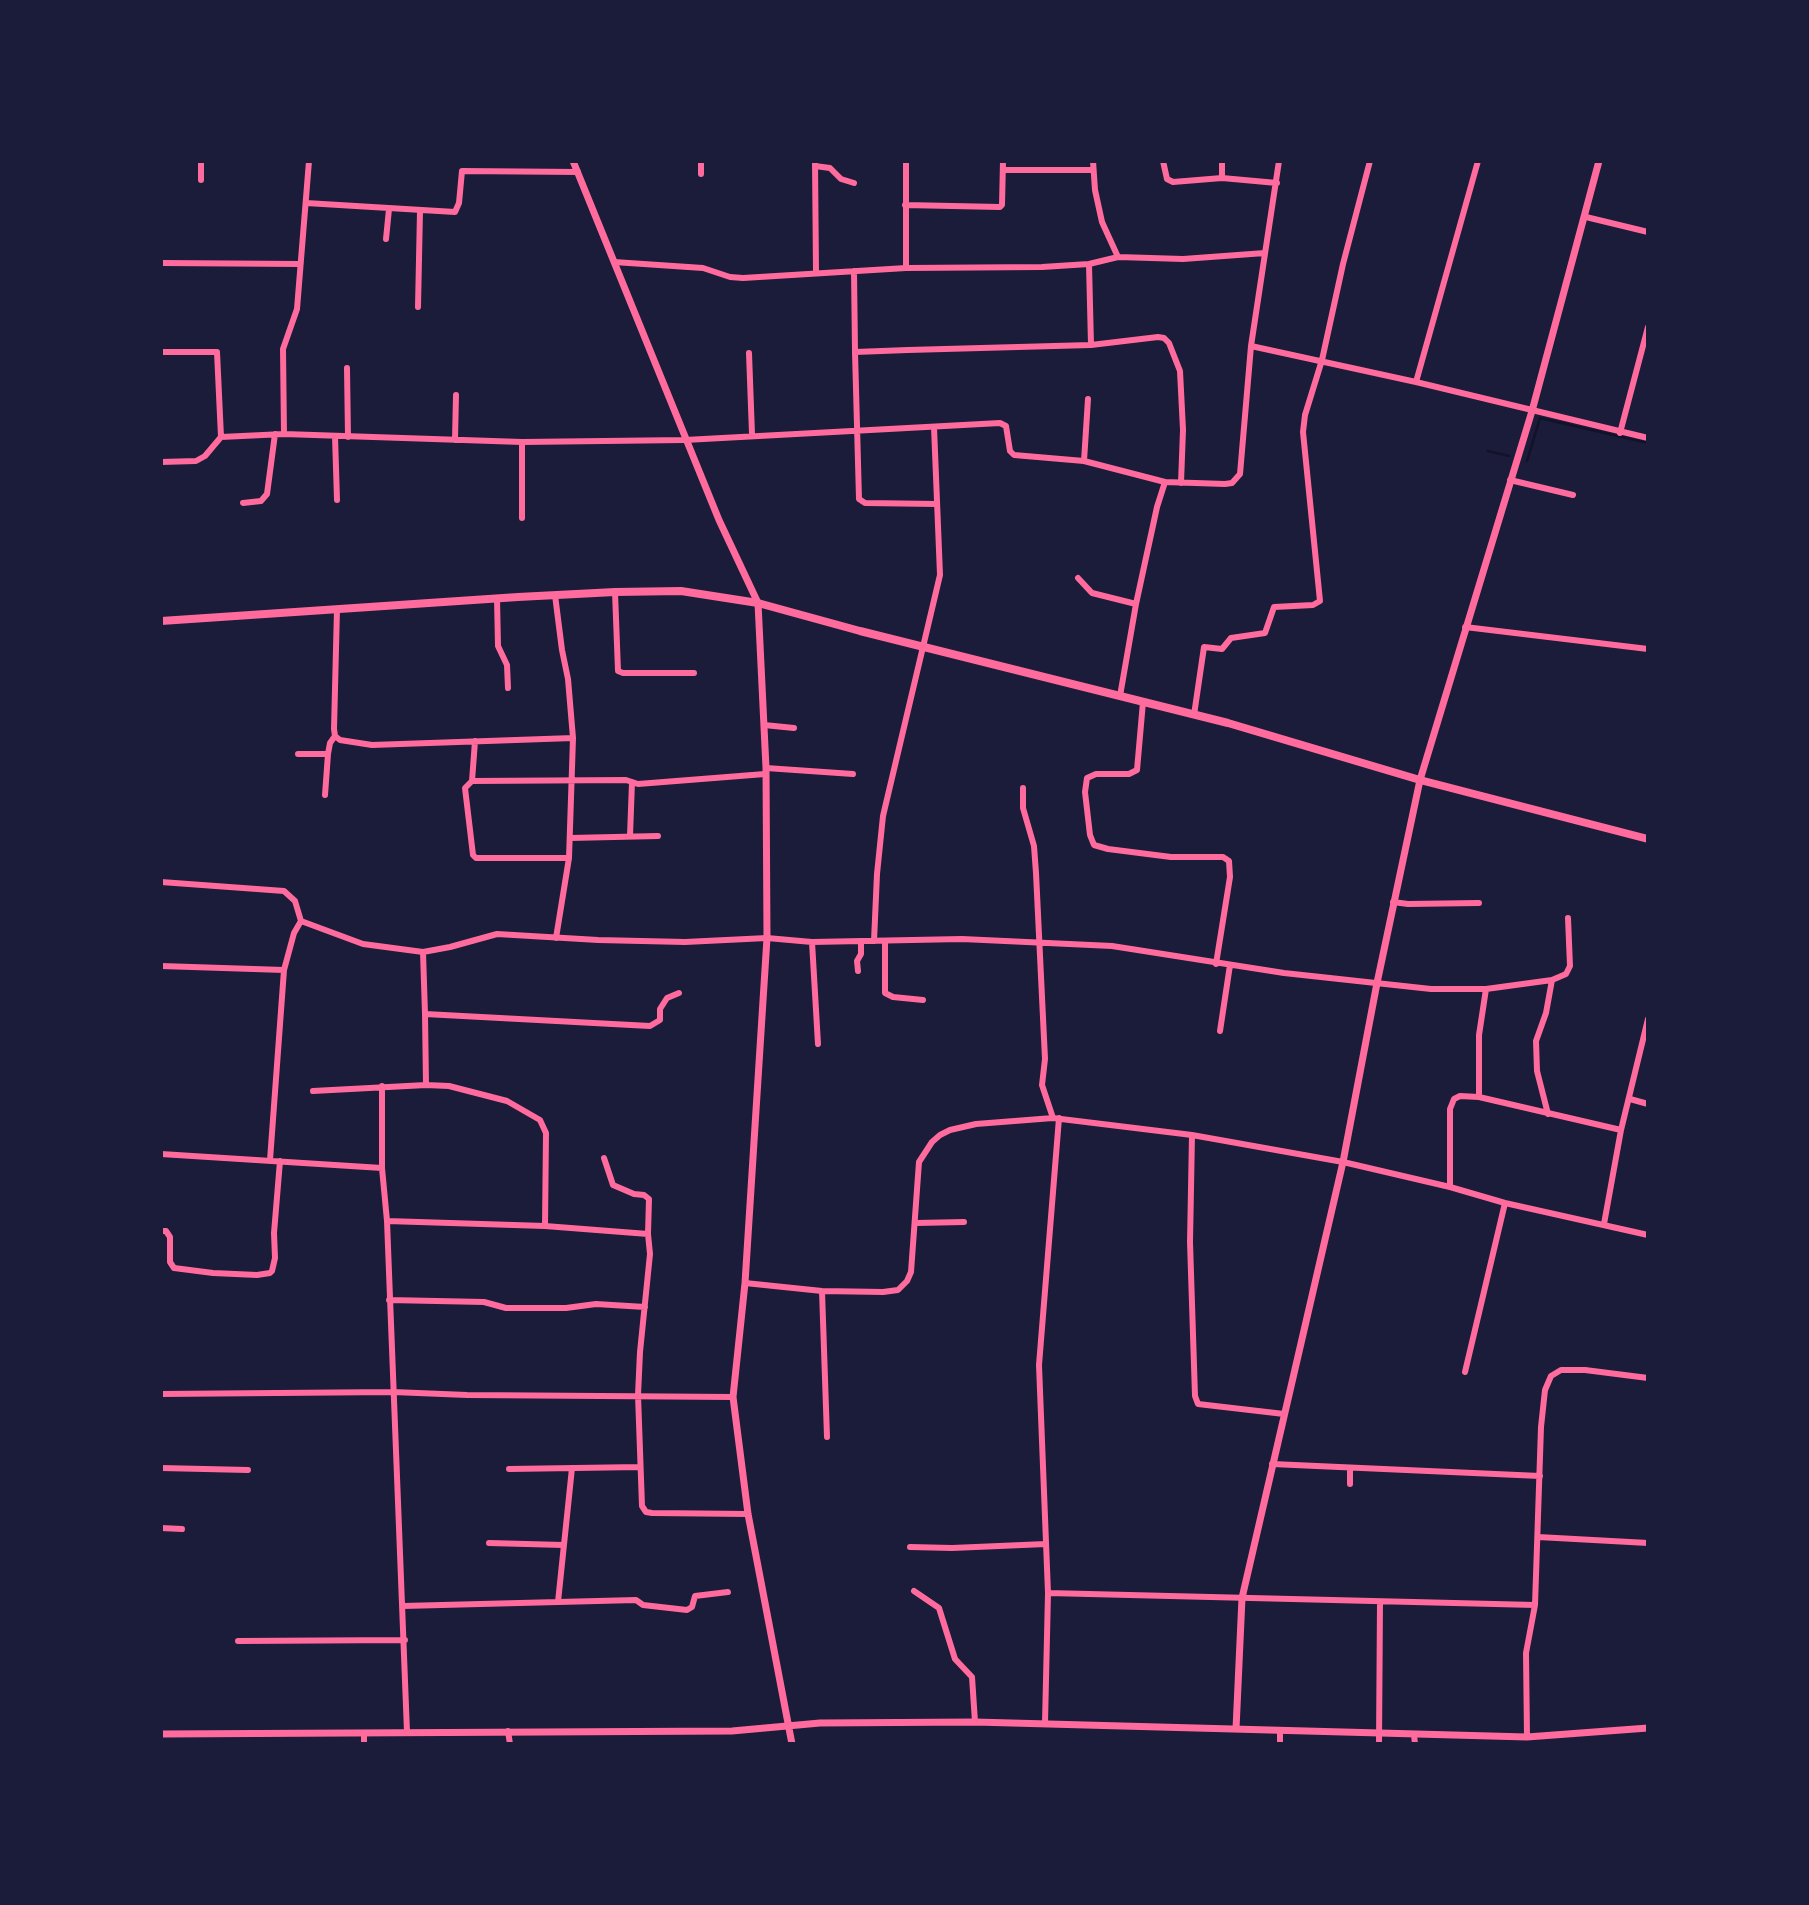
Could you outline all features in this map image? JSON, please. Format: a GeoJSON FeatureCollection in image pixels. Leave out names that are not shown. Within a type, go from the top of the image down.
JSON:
{"type":"FeatureCollection","features":[{"type":"Feature","properties":{"kind":"main road"},"geometry":{"type":"LineString","coordinates":[[161,621],[497,598],[681,591],[758,603],[1241,726],[1420,780],[1648,839]]}},
{"type":"Feature","properties":{"kind":"street"},"geometry":{"type":"LineString","coordinates":[[201,161],[201,180]]}},
{"type":"Feature","properties":{"kind":"street"},"geometry":{"type":"LineString","coordinates":[[284,434],[283,349],[297,309],[309,161]]}},
{"type":"Feature","properties":{"kind":"street"},"geometry":{"type":"LineString","coordinates":[[573,161],[685,440],[758,603],[766,771],[767,938],[745,1283],[733,1397],[748,1514],[792,1744]]}},
{"type":"Feature","properties":{"kind":"street"},"geometry":{"type":"LineString","coordinates":[[701,161],[701,174]]}},
{"type":"Feature","properties":{"kind":"street"},"geometry":{"type":"LineString","coordinates":[[906,161],[906,268]]}},
{"type":"Feature","properties":{"kind":"street"},"geometry":{"type":"LineString","coordinates":[[905,205],[1000,207],[1003,161]]}},
{"type":"Feature","properties":{"kind":"street"},"geometry":{"type":"LineString","coordinates":[[1093,161],[1102,222],[1118,257]]}},
{"type":"Feature","properties":{"kind":"street"},"geometry":{"type":"LineString","coordinates":[[1163,161],[1164,172],[1169,180],[1178,183],[1222,178],[1277,183]]}},
{"type":"Feature","properties":{"kind":"street"},"geometry":{"type":"LineString","coordinates":[[1222,161],[1222,178]]}},
{"type":"Feature","properties":{"kind":"street"},"geometry":{"type":"LineString","coordinates":[[161,462],[200,460],[221,437],[275,434],[522,442],[685,440],[1002,423],[1006,426],[1010,452],[1014,455],[1084,461],[1165,482],[1226,484],[1237,479],[1241,467],[1251,346],[1279,161]]}},
{"type":"Feature","properties":{"kind":"street"},"geometry":{"type":"LineString","coordinates":[[1194,715],[1204,648],[1222,649],[1231,638],[1266,633],[1270,613],[1275,607],[1313,605],[1320,601],[1303,440],[1305,415],[1322,360],[1370,161]]}},
{"type":"Feature","properties":{"kind":"street"},"geometry":{"type":"LineString","coordinates":[[1416,382],[1478,161]]}},
{"type":"Feature","properties":{"kind":"street"},"geometry":{"type":"LineString","coordinates":[[1236,1729],[1242,1598],[1343,1162],[1393,902],[1420,780],[1532,411],[1599,161]]}},
{"type":"Feature","properties":{"kind":"street"},"geometry":{"type":"LineString","coordinates":[[816,272],[815,163],[830,168],[842,179],[854,183]]}},
{"type":"Feature","properties":{"kind":"street"},"geometry":{"type":"LineString","coordinates":[[1003,170],[1029,165],[1093,170]]}},
{"type":"Feature","properties":{"kind":"street"},"geometry":{"type":"LineString","coordinates":[[306,204],[457,211],[462,171],[578,172]]}},
{"type":"Feature","properties":{"kind":"street"},"geometry":{"type":"LineString","coordinates":[[386,239],[389,209]]}},
{"type":"Feature","properties":{"kind":"street"},"geometry":{"type":"LineString","coordinates":[[418,307],[420,211]]}},
{"type":"Feature","properties":{"kind":"street"},"geometry":{"type":"LineString","coordinates":[[1586,217],[1648,232]]}},
{"type":"Feature","properties":{"kind":"street"},"geometry":{"type":"LineString","coordinates":[[614,262],[703,268],[737,278],[906,268],[1042,267],[1089,264],[1118,257],[1205,258],[1265,253]]}},
{"type":"Feature","properties":{"kind":"street"},"geometry":{"type":"LineString","coordinates":[[161,263],[300,264]]}},
{"type":"Feature","properties":{"kind":"street"},"geometry":{"type":"LineString","coordinates":[[1089,264],[1091,345]]}},
{"type":"Feature","properties":{"kind":"street"},"geometry":{"type":"LineString","coordinates":[[854,271],[856,429],[858,492],[861,501],[937,504]]}},
{"type":"Feature","properties":{"kind":"street"},"geometry":{"type":"LineString","coordinates":[[1620,433],[1648,327]]}},
{"type":"Feature","properties":{"kind":"street"},"geometry":{"type":"LineString","coordinates":[[855,352],[1091,345],[1164,338],[1169,343],[1180,371],[1183,430],[1181,483]]}},
{"type":"Feature","properties":{"kind":"street"},"geometry":{"type":"LineString","coordinates":[[1251,346],[1322,360],[1648,438]]}},
{"type":"Feature","properties":{"kind":"street"},"geometry":{"type":"LineString","coordinates":[[161,352],[218,353],[221,437]]}},
{"type":"Feature","properties":{"kind":"street"},"geometry":{"type":"LineString","coordinates":[[749,353],[752,435]]}},
{"type":"Feature","properties":{"kind":"street"},"geometry":{"type":"LineString","coordinates":[[348,368],[348,437]]}},
{"type":"Feature","properties":{"kind":"street"},"geometry":{"type":"LineString","coordinates":[[455,440],[456,395]]}},
{"type":"Feature","properties":{"kind":"street"},"geometry":{"type":"LineString","coordinates":[[1084,461],[1088,399]]}},
{"type":"Feature","properties":{"kind":"street"},"geometry":{"type":"LineString","coordinates":[[874,941],[883,816],[938,586],[934,427]]}},
{"type":"Feature","properties":{"kind":"street"},"geometry":{"type":"LineString","coordinates":[[243,503],[261,501],[267,494],[275,434]]}},
{"type":"Feature","properties":{"kind":"street"},"geometry":{"type":"LineString","coordinates":[[335,436],[337,500]]}},
{"type":"Feature","properties":{"kind":"street"},"geometry":{"type":"LineString","coordinates":[[522,442],[522,519]]}},
{"type":"Feature","properties":{"kind":"street"},"geometry":{"type":"LineString","coordinates":[[1510,480],[1573,495]]}},
{"type":"Feature","properties":{"kind":"street"},"geometry":{"type":"LineString","coordinates":[[1120,696],[1136,604],[1165,482]]}},
{"type":"Feature","properties":{"kind":"street"},"geometry":{"type":"LineString","coordinates":[[1078,578],[1092,593],[1136,604]]}},
{"type":"Feature","properties":{"kind":"street"},"geometry":{"type":"LineString","coordinates":[[615,592],[618,671],[694,673]]}},
{"type":"Feature","properties":{"kind":"street"},"geometry":{"type":"LineString","coordinates":[[555,595],[568,679],[573,738],[569,858],[556,938]]}},
{"type":"Feature","properties":{"kind":"street"},"geometry":{"type":"LineString","coordinates":[[497,598],[496,630],[498,646],[507,664],[508,688]]}},
{"type":"Feature","properties":{"kind":"street"},"geometry":{"type":"LineString","coordinates":[[325,795],[328,754],[330,743],[335,736],[337,609]]}},
{"type":"Feature","properties":{"kind":"street"},"geometry":{"type":"LineString","coordinates":[[1465,627],[1648,649]]}},
{"type":"Feature","properties":{"kind":"street"},"geometry":{"type":"LineString","coordinates":[[1143,702],[1137,769],[1129,774],[1096,774],[1087,778],[1084,792],[1091,840],[1097,846],[1140,854],[1227,859],[1231,868],[1216,964]]}},
{"type":"Feature","properties":{"kind":"street"},"geometry":{"type":"LineString","coordinates":[[764,725],[794,728]]}},
{"type":"Feature","properties":{"kind":"street"},"geometry":{"type":"LineString","coordinates":[[335,736],[345,742],[372,745],[573,738]]}},
{"type":"Feature","properties":{"kind":"street"},"geometry":{"type":"LineString","coordinates":[[475,741],[472,780],[465,788],[476,858],[569,858]]}},
{"type":"Feature","properties":{"kind":"street"},"geometry":{"type":"LineString","coordinates":[[298,754],[328,754]]}},
{"type":"Feature","properties":{"kind":"street"},"geometry":{"type":"LineString","coordinates":[[472,780],[571,779],[660,784],[766,771],[853,774]]}},
{"type":"Feature","properties":{"kind":"street"},"geometry":{"type":"LineString","coordinates":[[630,836],[632,782]]}},
{"type":"Feature","properties":{"kind":"street"},"geometry":{"type":"LineString","coordinates":[[1023,788],[1023,808],[1035,859],[1045,1059],[1042,1085],[1056,1118],[1039,1365],[1048,1593],[1045,1723]]}},
{"type":"Feature","properties":{"kind":"street"},"geometry":{"type":"LineString","coordinates":[[570,838],[658,836]]}},
{"type":"Feature","properties":{"kind":"street"},"geometry":{"type":"LineString","coordinates":[[161,882],[284,891],[295,901],[300,921],[284,970],[270,1160]]}},
{"type":"Feature","properties":{"kind":"street"},"geometry":{"type":"LineString","coordinates":[[1393,902],[1479,903]]}},
{"type":"Feature","properties":{"kind":"street"},"geometry":{"type":"LineString","coordinates":[[300,921],[363,944],[423,952],[496,934],[685,942],[767,938],[812,942],[962,939],[1112,946],[1216,964],[1377,983],[1431,989],[1486,989],[1552,980],[1566,974],[1570,966],[1568,918]]}},
{"type":"Feature","properties":{"kind":"street"},"geometry":{"type":"LineString","coordinates":[[858,971],[861,941]]}},
{"type":"Feature","properties":{"kind":"street"},"geometry":{"type":"LineString","coordinates":[[885,941],[885,993],[923,1000]]}},
{"type":"Feature","properties":{"kind":"street"},"geometry":{"type":"LineString","coordinates":[[812,942],[818,1044]]}},
{"type":"Feature","properties":{"kind":"street"},"geometry":{"type":"LineString","coordinates":[[423,952],[426,1085]]}},
{"type":"Feature","properties":{"kind":"street"},"geometry":{"type":"LineString","coordinates":[[1220,1031],[1230,965]]}},
{"type":"Feature","properties":{"kind":"street"},"geometry":{"type":"LineString","coordinates":[[161,966],[284,970]]}},
{"type":"Feature","properties":{"kind":"street"},"geometry":{"type":"LineString","coordinates":[[1548,1114],[1537,1071],[1536,1041],[1546,1013],[1552,980]]}},
{"type":"Feature","properties":{"kind":"street"},"geometry":{"type":"LineString","coordinates":[[1479,1097],[1479,1035],[1486,989]]}},
{"type":"Feature","properties":{"kind":"street"},"geometry":{"type":"LineString","coordinates":[[425,1014],[650,1026],[660,1020],[660,1009],[667,998],[679,993]]}},
{"type":"Feature","properties":{"kind":"street"},"geometry":{"type":"LineString","coordinates":[[1604,1224],[1621,1130],[1648,1019]]}},
{"type":"Feature","properties":{"kind":"street"},"geometry":{"type":"LineString","coordinates":[[382,1086],[382,1168],[387,1221],[407,1732]]}},
{"type":"Feature","properties":{"kind":"street"},"geometry":{"type":"LineString","coordinates":[[313,1091],[382,1086],[449,1086],[507,1101],[540,1121],[546,1133],[545,1226]]}},
{"type":"Feature","properties":{"kind":"street"},"geometry":{"type":"LineString","coordinates":[[1450,1187],[1450,1108],[1454,1099],[1460,1096],[1479,1097],[1621,1130]]}},
{"type":"Feature","properties":{"kind":"street"},"geometry":{"type":"LineString","coordinates":[[1630,1099],[1648,1104]]}},
{"type":"Feature","properties":{"kind":"street"},"geometry":{"type":"LineString","coordinates":[[745,1283],[822,1291],[890,1292],[903,1286],[911,1272],[919,1162],[940,1135],[976,1124],[1056,1118],[1192,1135],[1343,1162],[1505,1203],[1648,1235]]}},
{"type":"Feature","properties":{"kind":"street"},"geometry":{"type":"LineString","coordinates":[[1192,1135],[1190,1242],[1195,1396],[1198,1404],[1284,1414]]}},
{"type":"Feature","properties":{"kind":"street"},"geometry":{"type":"LineString","coordinates":[[161,1154],[382,1168]]}},
{"type":"Feature","properties":{"kind":"street"},"geometry":{"type":"LineString","coordinates":[[604,1158],[610,1180],[615,1187],[644,1195],[649,1199],[650,1254],[638,1395],[642,1506],[648,1513],[748,1514]]}},
{"type":"Feature","properties":{"kind":"street"},"geometry":{"type":"LineString","coordinates":[[161,1231],[166,1231],[170,1237],[170,1262],[174,1268],[213,1273],[270,1273],[274,1267],[280,1161]]}},
{"type":"Feature","properties":{"kind":"street"},"geometry":{"type":"LineString","coordinates":[[1465,1371],[1505,1203]]}},
{"type":"Feature","properties":{"kind":"street"},"geometry":{"type":"LineString","coordinates":[[387,1221],[545,1226],[648,1234]]}},
{"type":"Feature","properties":{"kind":"street"},"geometry":{"type":"LineString","coordinates":[[916,1223],[964,1222]]}},
{"type":"Feature","properties":{"kind":"street"},"geometry":{"type":"LineString","coordinates":[[822,1291],[827,1437]]}},
{"type":"Feature","properties":{"kind":"street"},"geometry":{"type":"LineString","coordinates":[[389,1300],[484,1302],[506,1308],[566,1308],[596,1304],[645,1307]]}},
{"type":"Feature","properties":{"kind":"street"},"geometry":{"type":"LineString","coordinates":[[1527,1737],[1526,1653],[1535,1605],[1542,1408],[1545,1390],[1551,1376],[1561,1370],[1585,1370],[1648,1378]]}},
{"type":"Feature","properties":{"kind":"street"},"geometry":{"type":"LineString","coordinates":[[161,1394],[393,1392],[733,1397]]}},
{"type":"Feature","properties":{"kind":"street"},"geometry":{"type":"LineString","coordinates":[[1272,1464],[1540,1476]]}},
{"type":"Feature","properties":{"kind":"street"},"geometry":{"type":"LineString","coordinates":[[509,1469],[640,1467]]}},
{"type":"Feature","properties":{"kind":"street"},"geometry":{"type":"LineString","coordinates":[[161,1468],[248,1470]]}},
{"type":"Feature","properties":{"kind":"street"},"geometry":{"type":"LineString","coordinates":[[558,1602],[572,1468]]}},
{"type":"Feature","properties":{"kind":"street"},"geometry":{"type":"LineString","coordinates":[[1350,1468],[1350,1484]]}},
{"type":"Feature","properties":{"kind":"street"},"geometry":{"type":"LineString","coordinates":[[161,1528],[182,1529]]}},
{"type":"Feature","properties":{"kind":"street"},"geometry":{"type":"LineString","coordinates":[[1538,1537],[1648,1543]]}},
{"type":"Feature","properties":{"kind":"street"},"geometry":{"type":"LineString","coordinates":[[489,1543],[564,1545]]}},
{"type":"Feature","properties":{"kind":"street"},"geometry":{"type":"LineString","coordinates":[[910,1547],[1046,1544]]}},
{"type":"Feature","properties":{"kind":"street"},"geometry":{"type":"LineString","coordinates":[[914,1591],[939,1608],[956,1659],[972,1677],[975,1722]]}},
{"type":"Feature","properties":{"kind":"street"},"geometry":{"type":"LineString","coordinates":[[403,1606],[638,1600],[643,1605],[687,1610],[692,1607],[695,1596],[729,1592]]}},
{"type":"Feature","properties":{"kind":"street"},"geometry":{"type":"LineString","coordinates":[[1048,1593],[1535,1605]]}},
{"type":"Feature","properties":{"kind":"street"},"geometry":{"type":"LineString","coordinates":[[1379,1744],[1380,1602]]}},
{"type":"Feature","properties":{"kind":"street"},"geometry":{"type":"LineString","coordinates":[[238,1641],[405,1640]]}},
{"type":"Feature","properties":{"kind":"street"},"geometry":{"type":"LineString","coordinates":[[161,1734],[732,1731],[820,1723],[975,1722],[1527,1737],[1648,1728]]}},
{"type":"Feature","properties":{"kind":"street"},"geometry":{"type":"LineString","coordinates":[[1280,1730],[1280,1744]]}},
{"type":"Feature","properties":{"kind":"street"},"geometry":{"type":"LineString","coordinates":[[508,1731],[510,1744]]}},
{"type":"Feature","properties":{"kind":"street"},"geometry":{"type":"LineString","coordinates":[[364,1732],[364,1744]]}},
{"type":"Feature","properties":{"kind":"street"},"geometry":{"type":"LineString","coordinates":[[1414,1735],[1415,1744]]}},
{"type":"Feature","properties":{"kind":"waterway"},"geometry":{"type":"LineString","coordinates":[[1527,461],[1540,418],[1648,443]]}},
{"type":"Feature","properties":{"kind":"waterway"},"geometry":{"type":"LineString","coordinates":[[1488,451],[1509,456]]}}]}
